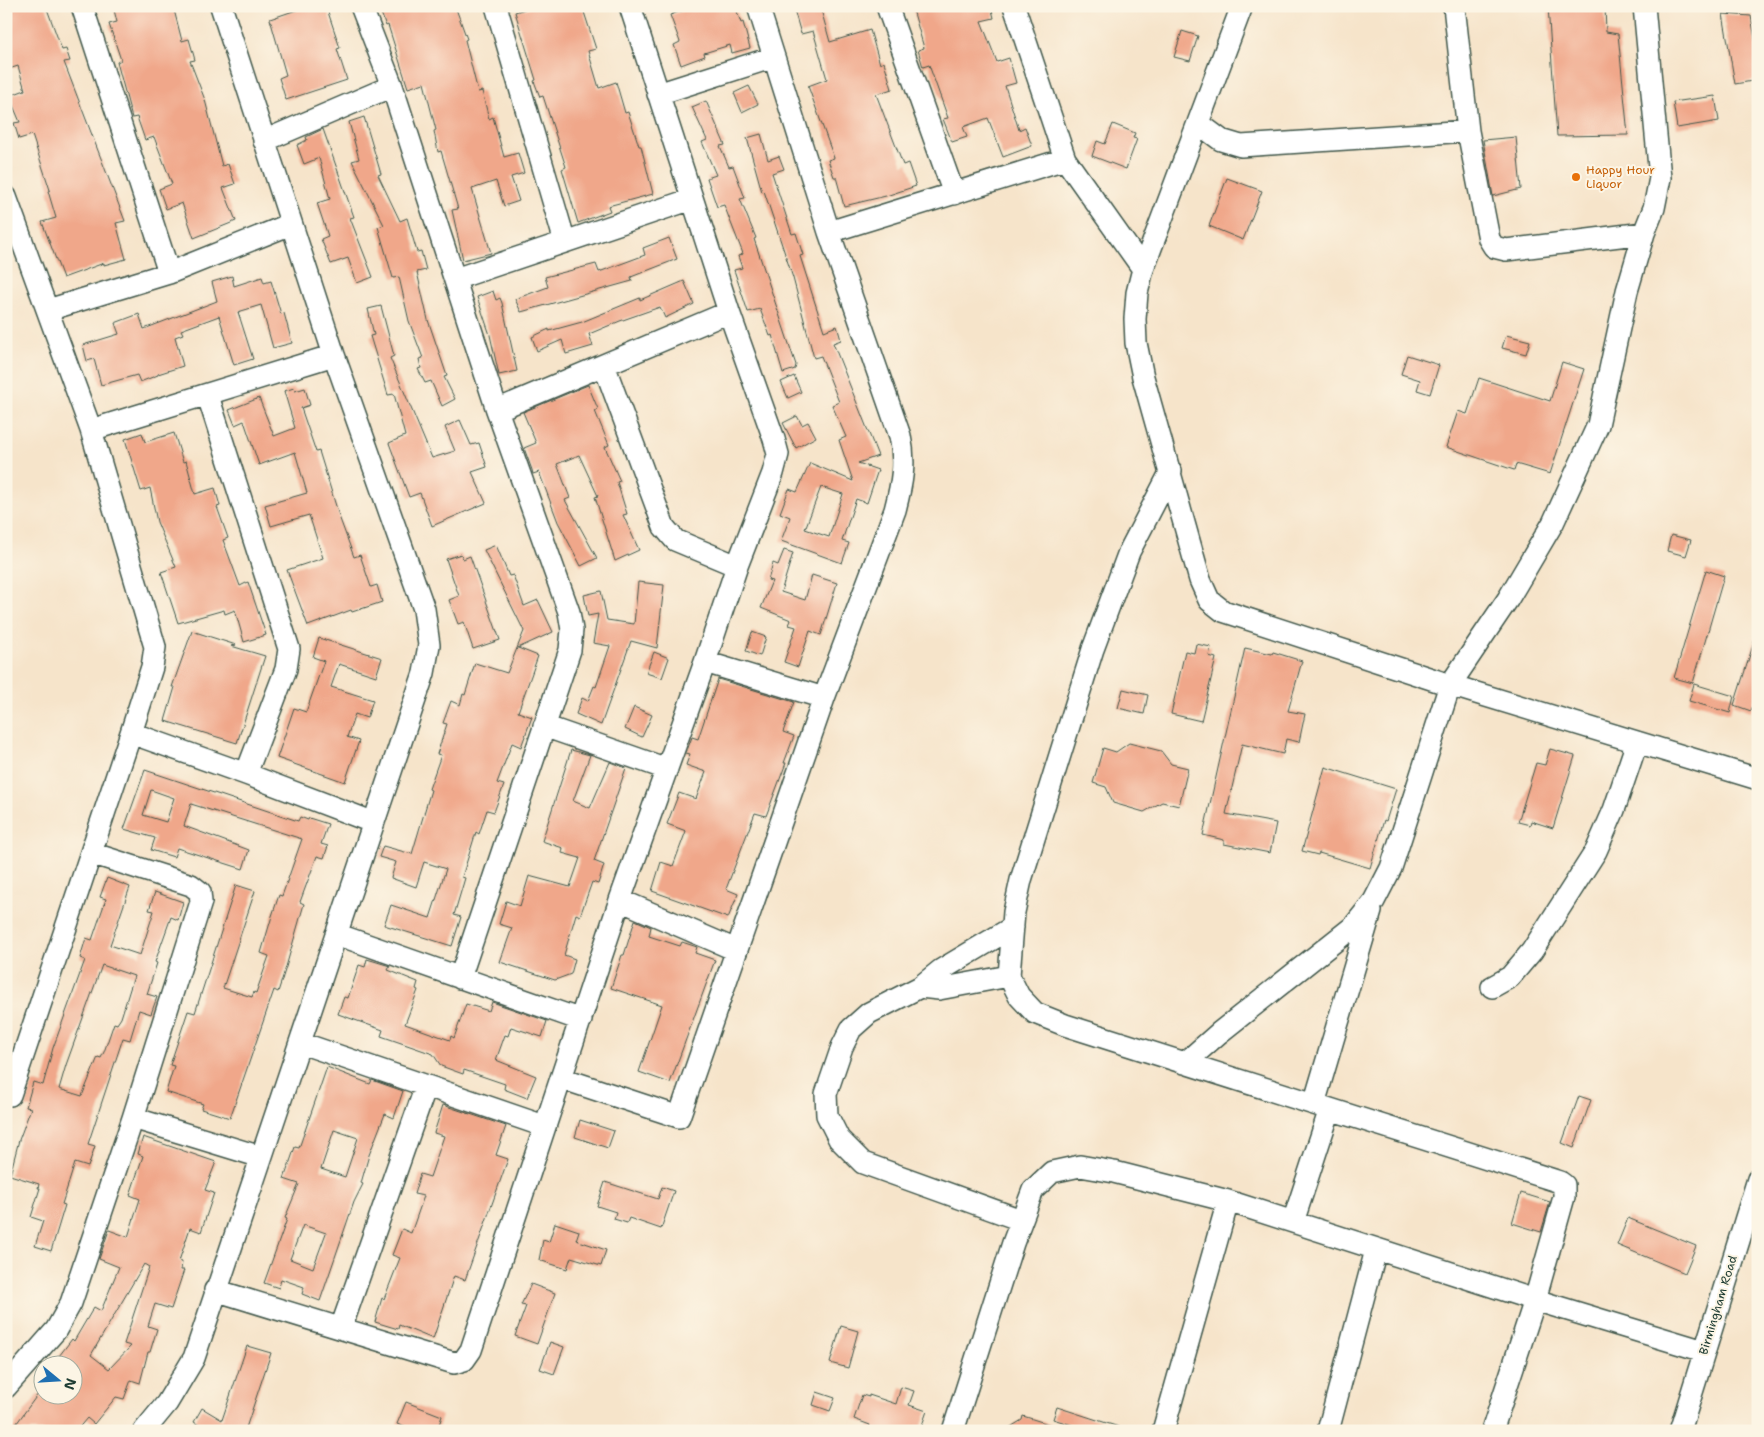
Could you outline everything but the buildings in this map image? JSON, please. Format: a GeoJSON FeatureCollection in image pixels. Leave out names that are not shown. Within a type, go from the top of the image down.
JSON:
{"type":"FeatureCollection","features":[{"type":"Feature","properties":{"kind":"street"},"geometry":{"type":"LineString","coordinates":[[82,6],[169,273]]}},
{"type":"Feature","properties":{"kind":"street"},"geometry":{"type":"LineString","coordinates":[[144,1431],[167,1403],[194,1358],[215,1290],[301,1043],[372,822],[424,673],[429,645],[424,609],[334,355],[220,6]]}},
{"type":"Feature","properties":{"kind":"street"},"geometry":{"type":"LineString","coordinates":[[361,6],[392,86],[497,410],[568,612],[572,630],[570,650],[460,978]]}},
{"type":"Feature","properties":{"kind":"street"},"geometry":{"type":"LineString","coordinates":[[496,6],[565,242]]}},
{"type":"Feature","properties":{"kind":"street"},"geometry":{"type":"LineString","coordinates":[[215,1290],[454,1363],[464,1360],[471,1350],[620,900],[706,662],[737,566],[773,473],[778,454],[729,312],[630,6]]}},
{"type":"Feature","properties":{"kind":"street"},"geometry":{"type":"LineString","coordinates":[[561,1078],[679,1117],[824,698],[895,510],[904,478],[904,455],[900,436],[830,232],[758,6]]}},
{"type":"Feature","properties":{"kind":"street"},"geometry":{"type":"LineString","coordinates":[[887,6],[954,194]]}},
{"type":"Feature","properties":{"kind":"street"},"geometry":{"type":"LineString","coordinates":[[1014,6],[1065,159],[1143,270]]}},
{"type":"Feature","properties":{"kind":"street"},"geometry":{"type":"LineString","coordinates":[[1242,6],[1143,270],[1137,293],[1135,319],[1136,343],[1143,377],[1171,471],[1200,580],[1209,600],[1224,611],[1450,685],[1758,779]]}},
{"type":"Feature","properties":{"kind":"street"},"geometry":{"type":"LineString","coordinates":[[1454,6],[1468,131],[1489,239],[1494,247],[1506,250],[1644,233]]}},
{"type":"Feature","properties":{"kind":"street"},"geometry":{"type":"LineString","coordinates":[[1185,1063],[1219,1033],[1354,926],[1374,901],[1391,868],[1450,685],[1508,599],[1553,523],[1598,425],[1627,291],[1644,233],[1654,208],[1660,178],[1644,6]]}},
{"type":"Feature","properties":{"kind":"street"},"geometry":{"type":"LineString","coordinates":[[658,94],[774,57]]}},
{"type":"Feature","properties":{"kind":"street"},"geometry":{"type":"LineString","coordinates":[[264,141],[392,86]]}},
{"type":"Feature","properties":{"kind":"street"},"geometry":{"type":"LineString","coordinates":[[1198,123],[1220,140],[1241,146],[1468,131]]}},
{"type":"Feature","properties":{"kind":"street"},"geometry":{"type":"LineString","coordinates":[[830,232],[1065,159]]}},
{"type":"Feature","properties":{"kind":"street"},"geometry":{"type":"LineString","coordinates":[[6,197],[90,430],[154,647],[152,667],[131,733],[10,1095]]}},
{"type":"Feature","properties":{"kind":"street"},"geometry":{"type":"LineString","coordinates":[[455,279],[692,199]]}},
{"type":"Feature","properties":{"kind":"street"},"geometry":{"type":"LineString","coordinates":[[48,310],[169,273],[291,224]]}},
{"type":"Feature","properties":{"kind":"street"},"geometry":{"type":"LineString","coordinates":[[497,410],[729,312]]}},
{"type":"Feature","properties":{"kind":"street"},"geometry":{"type":"LineString","coordinates":[[90,430],[208,396],[334,355]]}},
{"type":"Feature","properties":{"kind":"street"},"geometry":{"type":"LineString","coordinates":[[604,364],[664,527],[675,540],[737,566]]}},
{"type":"Feature","properties":{"kind":"street"},"geometry":{"type":"LineString","coordinates":[[208,396],[289,649],[286,669],[246,774]]}},
{"type":"Feature","properties":{"kind":"street"},"geometry":{"type":"LineString","coordinates":[[1171,471],[1129,552],[1093,649],[1022,880],[1013,927],[1009,976],[1019,996],[1035,1013],[1065,1026],[1550,1179],[1564,1186],[1564,1197],[1535,1300],[1492,1431]]}},
{"type":"Feature","properties":{"kind":"street"},"geometry":{"type":"LineString","coordinates":[[706,662],[824,698]]}},
{"type":"Feature","properties":{"kind":"street"},"geometry":{"type":"LineString","coordinates":[[544,726],[667,769]]}},
{"type":"Feature","properties":{"kind":"street"},"geometry":{"type":"LineString","coordinates":[[131,733],[372,822]]}},
{"type":"Feature","properties":{"kind":"street"},"geometry":{"type":"LineString","coordinates":[[1492,987],[1510,976],[1532,951],[1596,851],[1614,810],[1636,742]]}},
{"type":"Feature","properties":{"kind":"street"},"geometry":{"type":"LineString","coordinates":[[6,1387],[64,1320],[133,1118],[201,902],[200,892],[191,885],[91,853]]}},
{"type":"Feature","properties":{"kind":"street"},"geometry":{"type":"LineString","coordinates":[[620,900],[736,950]]}},
{"type":"Feature","properties":{"kind":"street"},"geometry":{"type":"LineString","coordinates":[[1293,1222],[1374,901]]}},
{"type":"Feature","properties":{"kind":"street"},"geometry":{"type":"LineString","coordinates":[[1013,927],[941,970],[920,987],[869,1013],[851,1028],[842,1047],[826,1094],[827,1115],[839,1138],[863,1163],[1021,1220]]}},
{"type":"Feature","properties":{"kind":"street"},"geometry":{"type":"LineString","coordinates":[[336,934],[581,1020]]}},
{"type":"Feature","properties":{"kind":"street"},"geometry":{"type":"LineString","coordinates":[[920,987],[940,989],[1009,976]]}},
{"type":"Feature","properties":{"kind":"street"},"geometry":{"type":"LineString","coordinates":[[301,1043],[544,1126]]}},
{"type":"Feature","properties":{"kind":"street"},"geometry":{"type":"LineString","coordinates":[[341,1328],[426,1086]]}},
{"type":"Feature","properties":{"kind":"street"},"geometry":{"type":"LineString","coordinates":[[133,1118],[261,1157]]}},
{"type":"Feature","properties":{"kind":"street"},"geometry":{"type":"LineString","coordinates":[[953,1431],[1032,1190],[1052,1172],[1080,1166],[1114,1172],[1228,1201],[1376,1250],[1704,1351]]}},
{"type":"Feature","properties":{"kind":"street","name":"Birmingham Road"},"geometry":{"type":"LineString","coordinates":[[1680,1431],[1758,1179]]}},
{"type":"Feature","properties":{"kind":"street"},"geometry":{"type":"LineString","coordinates":[[1162,1431],[1228,1201]]}},
{"type":"Feature","properties":{"kind":"street"},"geometry":{"type":"LineString","coordinates":[[1328,1431],[1376,1250]]}},
{"type":"Feature","properties":{"kind":"place","name":"Happy Hour Liquor"},"geometry":{"type":"Point","coordinates":[1576,177]}}]}
